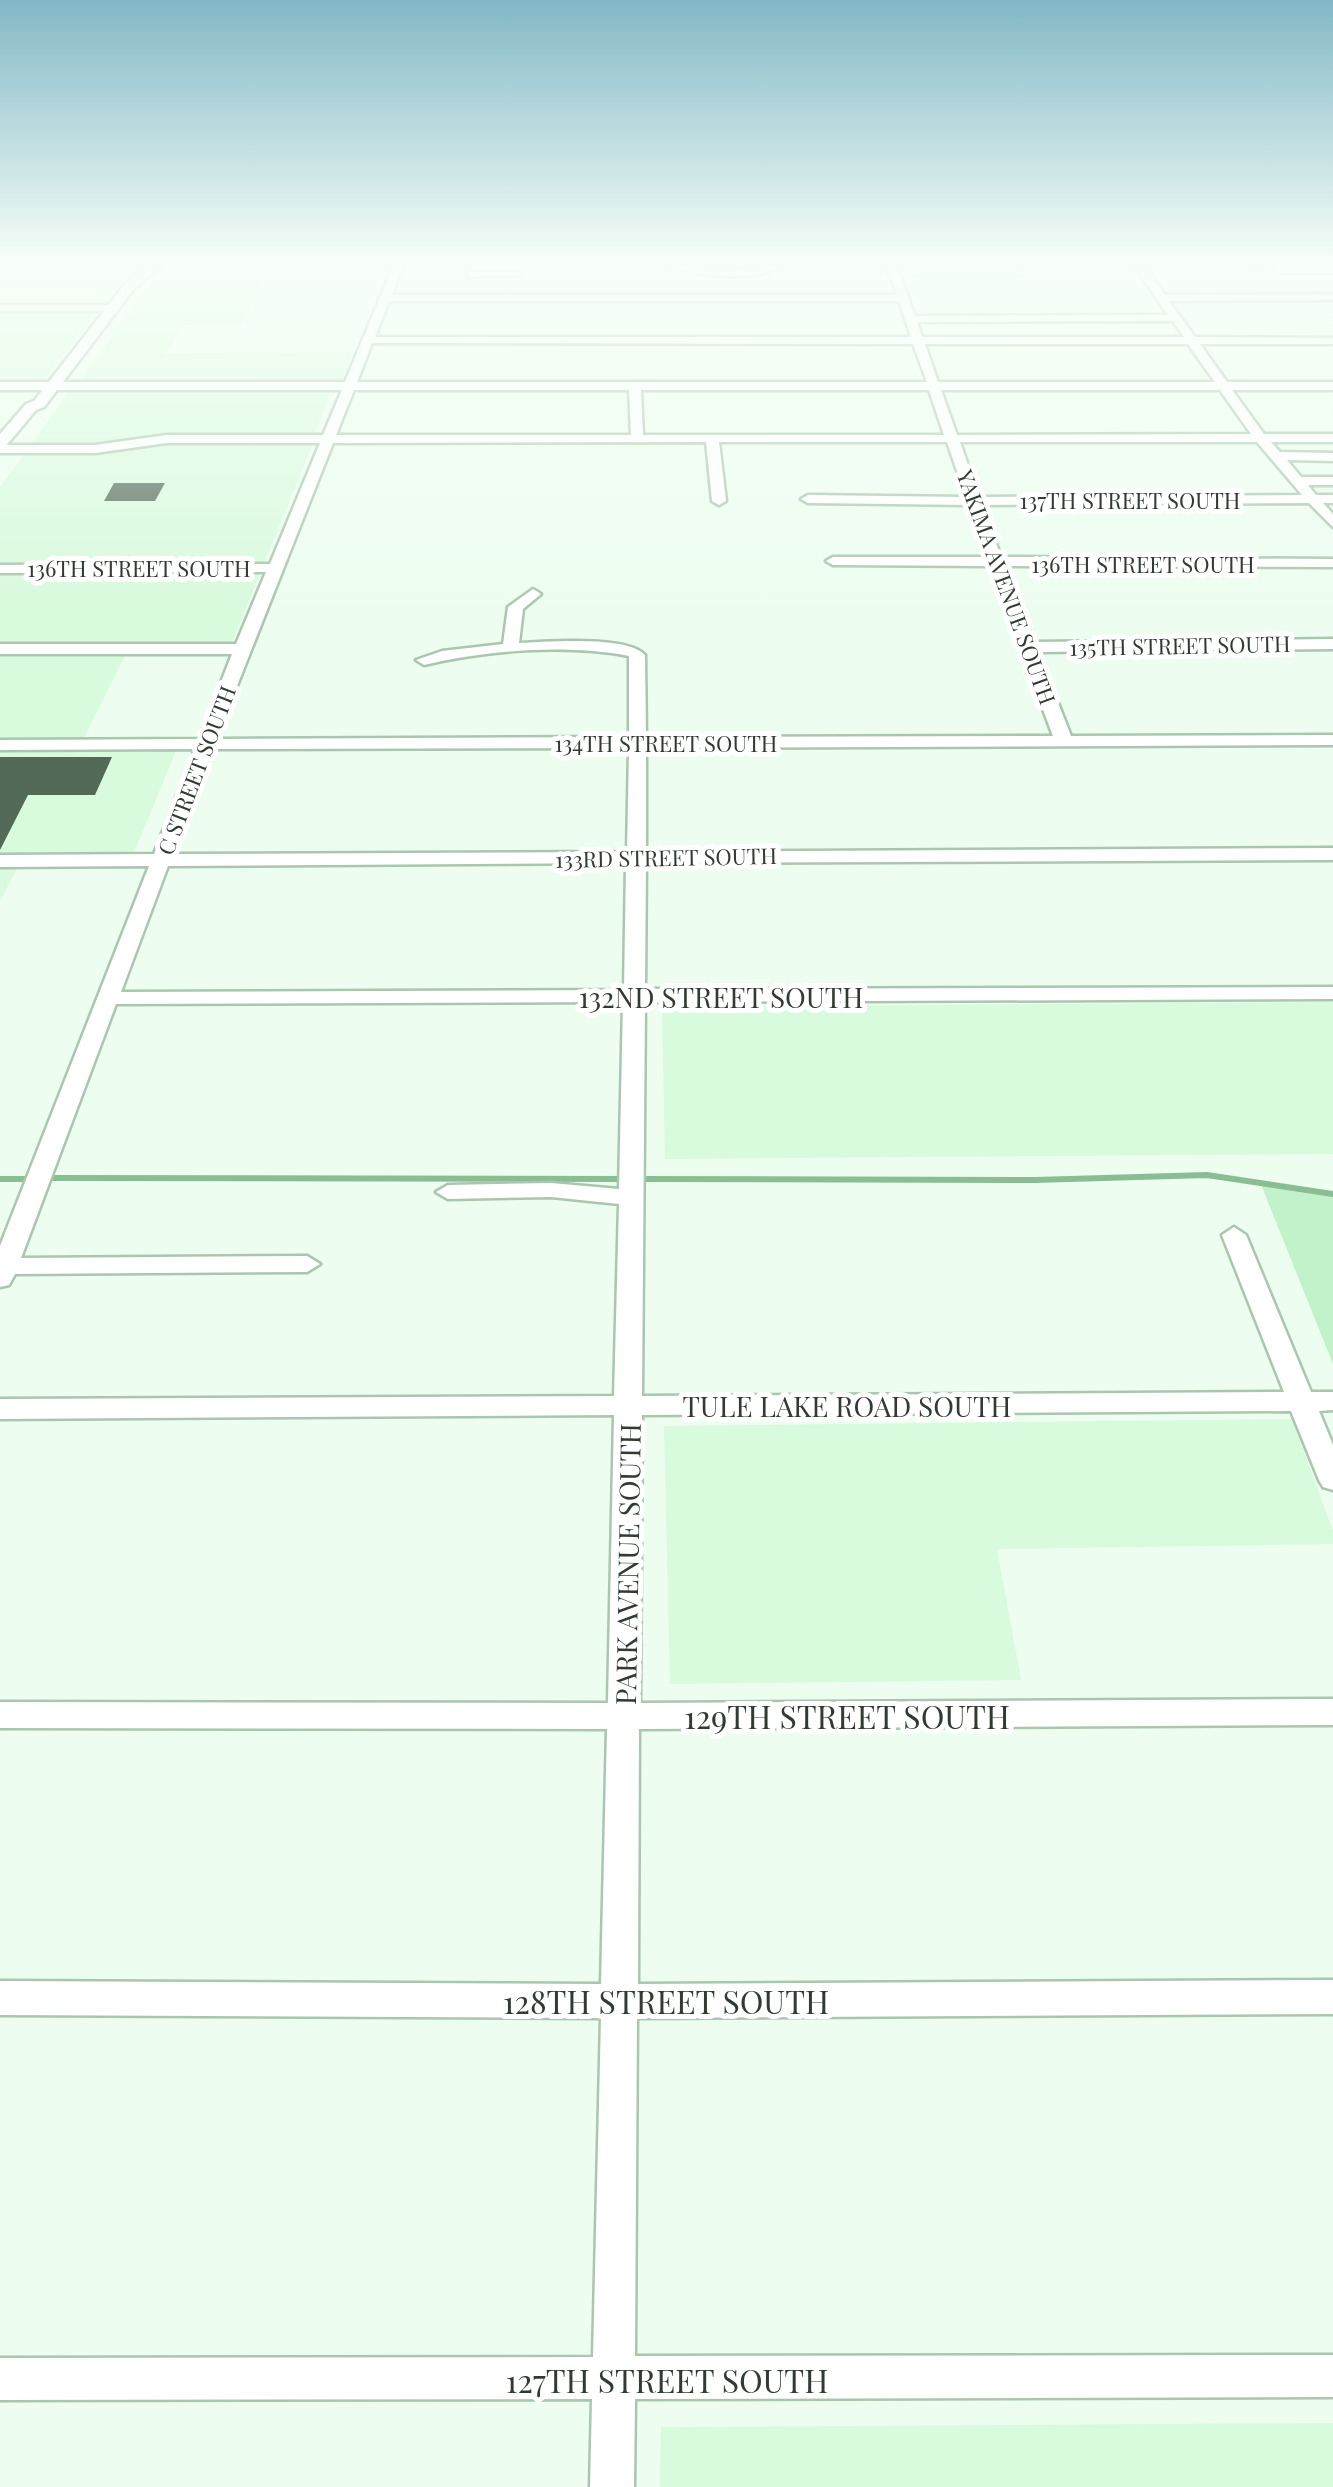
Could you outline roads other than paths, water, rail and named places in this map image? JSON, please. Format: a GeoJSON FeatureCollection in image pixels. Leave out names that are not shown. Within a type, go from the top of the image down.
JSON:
{"type":"FeatureCollection","features":[{"type":"Feature","properties":{"kind":"main road"},"geometry":{"type":"LineString","coordinates":[[0,465],[4,447],[44,408],[39,404],[57,380]]}},
{"type":"Feature","properties":{"kind":"street","name":"C STREET SOUTH"},"geometry":{"type":"LineString","coordinates":[[3,1272],[242,649],[351,380]]}},
{"type":"Feature","properties":{"kind":"street","name":"YAKIMA AVENUE SOUTH"},"geometry":{"type":"LineString","coordinates":[[930,380],[1064,741]]}},
{"type":"Feature","properties":{"kind":"street"},"geometry":{"type":"LineString","coordinates":[[1220,380],[1254,430],[1333,523]]}},
{"type":"Feature","properties":{"kind":"street"},"geometry":{"type":"LineString","coordinates":[[0,386],[1333,386]]}},
{"type":"Feature","properties":{"kind":"street"},"geometry":{"type":"LineString","coordinates":[[635,386],[637,439]]}},
{"type":"Feature","properties":{"kind":"street"},"geometry":{"type":"LineString","coordinates":[[4,447],[100,448],[158,439],[1333,438]]}},
{"type":"Feature","properties":{"kind":"street"},"geometry":{"type":"LineString","coordinates":[[712,439],[719,501]]}},
{"type":"Feature","properties":{"kind":"street"},"geometry":{"type":"LineString","coordinates":[[1280,456],[1333,457]]}},
{"type":"Feature","properties":{"kind":"street"},"geometry":{"type":"LineString","coordinates":[[1300,482],[1333,481]]}},
{"type":"Feature","properties":{"kind":"street","name":"137TH STREET SOUTH"},"geometry":{"type":"LineString","coordinates":[[808,499],[1333,499]]}},
{"type":"Feature","properties":{"kind":"street","name":"136TH STREET SOUTH"},"geometry":{"type":"LineString","coordinates":[[834,562],[1333,563]]}},
{"type":"Feature","properties":{"kind":"street","name":"136TH STREET SOUTH"},"geometry":{"type":"LineString","coordinates":[[0,569],[277,568]]}},
{"type":"Feature","properties":{"kind":"street"},"geometry":{"type":"LineString","coordinates":[[424,660],[460,652],[510,650],[516,608],[533,594]]}},
{"type":"Feature","properties":{"kind":"street","name":"135TH STREET SOUTH"},"geometry":{"type":"LineString","coordinates":[[1026,646],[1333,644]]}},
{"type":"Feature","properties":{"kind":"street"},"geometry":{"type":"LineString","coordinates":[[0,650],[242,649]]}},
{"type":"Feature","properties":{"kind":"street","name":"PARK AVENUE SOUTH"},"geometry":{"type":"LineString","coordinates":[[510,650],[626,649],[639,658],[612,2487]]}},
{"type":"Feature","properties":{"kind":"street","name":"134TH STREET SOUTH"},"geometry":{"type":"LineString","coordinates":[[0,745],[1333,740]]}},
{"type":"Feature","properties":{"kind":"street","name":"133RD STREET SOUTH"},"geometry":{"type":"LineString","coordinates":[[0,861],[1333,854]]}},
{"type":"Feature","properties":{"kind":"street","name":"132ND STREET SOUTH"},"geometry":{"type":"LineString","coordinates":[[108,998],[1333,993]]}},
{"type":"Feature","properties":{"kind":"street"},"geometry":{"type":"LineString","coordinates":[[448,1192],[551,1190],[633,1198]]}},
{"type":"Feature","properties":{"kind":"street"},"geometry":{"type":"LineString","coordinates":[[1234,1235],[1319,1402],[1333,1480]]}},
{"type":"Feature","properties":{"kind":"street"},"geometry":{"type":"LineString","coordinates":[[3,1272],[308,1264]]}},
{"type":"Feature","properties":{"kind":"street","name":"TULE LAKE ROAD SOUTH"},"geometry":{"type":"LineString","coordinates":[[0,1409],[1319,1402]]}},
{"type":"Feature","properties":{"kind":"street","name":"129TH STREET SOUTH"},"geometry":{"type":"LineString","coordinates":[[0,1714],[1333,1712]]}},
{"type":"Feature","properties":{"kind":"street","name":"128TH STREET SOUTH"},"geometry":{"type":"LineString","coordinates":[[0,1998],[1333,1998]]}},
{"type":"Feature","properties":{"kind":"street","name":"127TH STREET SOUTH"},"geometry":{"type":"LineString","coordinates":[[0,2378],[1333,2376]]}},
{"type":"Feature","properties":{"kind":"waterway"},"geometry":{"type":"LineString","coordinates":[[636,1179],[1035,1180],[1207,1175],[1333,1194]]}},
{"type":"Feature","properties":{"kind":"waterway"},"geometry":{"type":"LineString","coordinates":[[46,1178],[624,1179]]}},
{"type":"Feature","properties":{"kind":"waterway"},"geometry":{"type":"LineString","coordinates":[[0,1179],[34,1179]]}}]}
